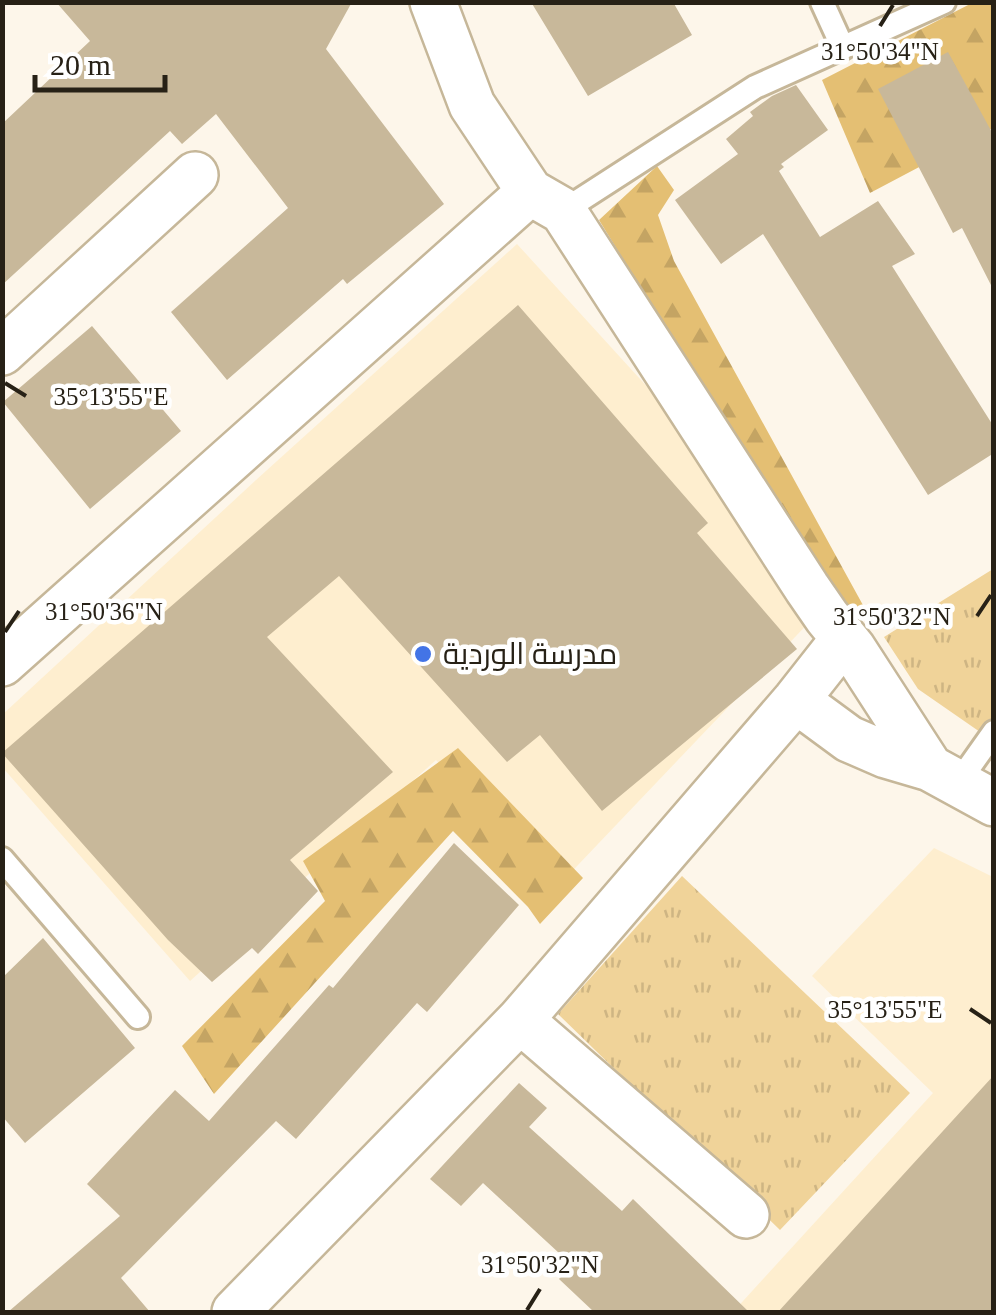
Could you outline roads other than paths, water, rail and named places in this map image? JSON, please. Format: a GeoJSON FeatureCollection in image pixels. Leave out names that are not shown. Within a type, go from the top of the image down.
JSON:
{"type":"FeatureCollection","features":[{"type":"Feature","properties":{"kind":"street"},"geometry":{"type":"LineString","coordinates":[[432,2],[472,105],[546,202],[844,640],[960,785]]}},
{"type":"Feature","properties":{"kind":"street"},"geometry":{"type":"LineString","coordinates":[[2,352],[195,175]]}},
{"type":"Feature","properties":{"kind":"street"},"geometry":{"type":"LineString","coordinates":[[2,664],[546,202]]}},
{"type":"Feature","properties":{"kind":"street"},"geometry":{"type":"LineString","coordinates":[[235,1312],[520,1020],[844,640]]}},
{"type":"Feature","properties":{"kind":"street"},"geometry":{"type":"LineString","coordinates":[[796,700],[849,739],[960,785]]}},
{"type":"Feature","properties":{"kind":"street"},"geometry":{"type":"LineString","coordinates":[[520,1020],[746,1215]]}},
{"type":"Feature","properties":{"kind":"lane"},"geometry":{"type":"LineString","coordinates":[[822,2],[843,48]]}},
{"type":"Feature","properties":{"kind":"lane"},"geometry":{"type":"LineString","coordinates":[[546,202],[755,87],[944,2]]}},
{"type":"Feature","properties":{"kind":"lane"},"geometry":{"type":"LineString","coordinates":[[960,785],[994,732]]}},
{"type":"Feature","properties":{"kind":"lane"},"geometry":{"type":"LineString","coordinates":[[2,859],[138,1016]]}},
{"type":"Feature","properties":{"kind":"place","name":"مدرسة الوردية"},"geometry":{"type":"Point","coordinates":[423,654]}}]}
